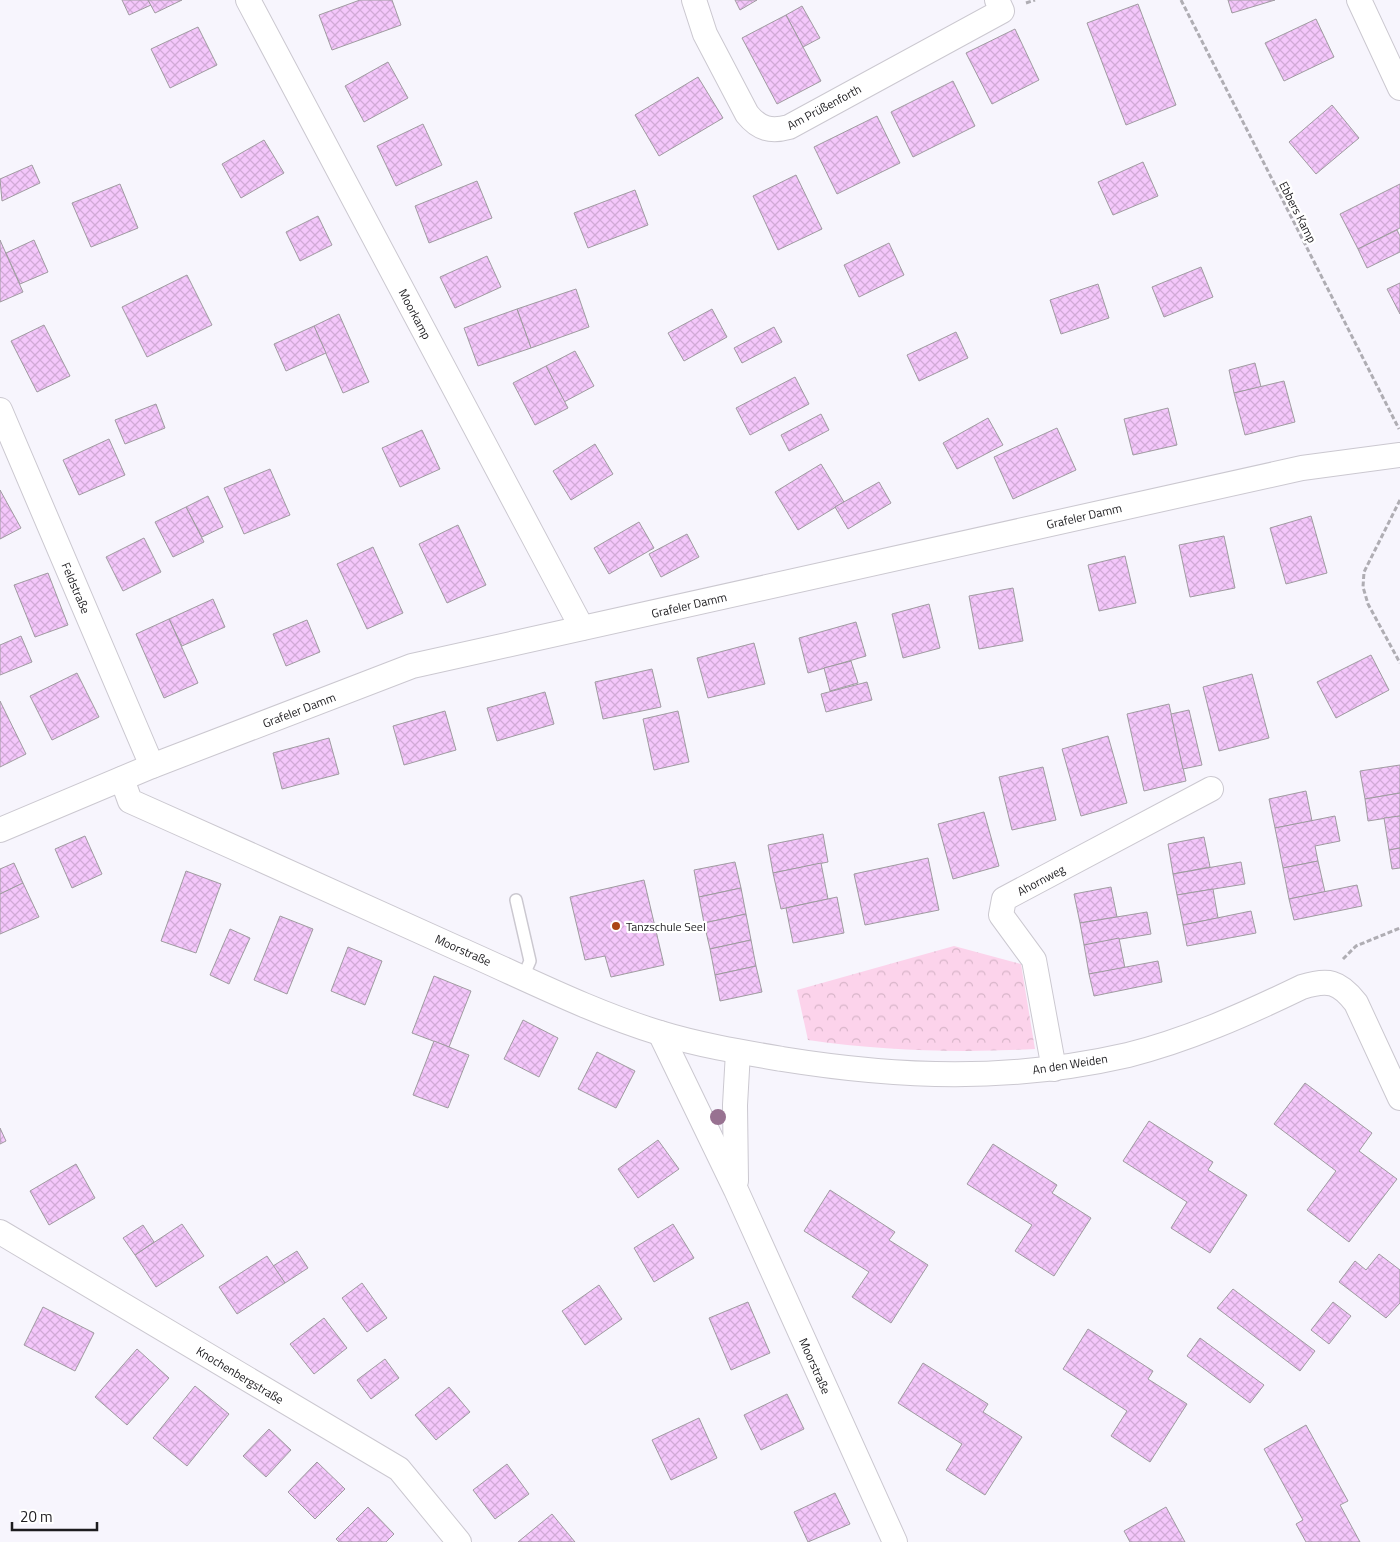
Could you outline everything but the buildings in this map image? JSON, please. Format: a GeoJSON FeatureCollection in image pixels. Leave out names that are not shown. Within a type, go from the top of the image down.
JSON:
{"type":"FeatureCollection","features":[{"type":"Feature","properties":{"kind":"street","name":"Moorkamp"},"geometry":{"type":"LineString","coordinates":[[248,0],[582,628]]}},
{"type":"Feature","properties":{"kind":"street","name":"Am Prüßenforth"},"geometry":{"type":"LineString","coordinates":[[694,0],[705,34],[747,114],[754,124],[764,129],[777,131],[789,127],[1002,11],[996,0]]}},
{"type":"Feature","properties":{"kind":"street"},"geometry":{"type":"LineString","coordinates":[[1359,0],[1400,88]]}},
{"type":"Feature","properties":{"kind":"street","name":"Feldstraße"},"geometry":{"type":"LineString","coordinates":[[0,410],[152,766]]}},
{"type":"Feature","properties":{"kind":"street","name":"Grafeler Damm"},"geometry":{"type":"LineString","coordinates":[[0,830],[152,766],[412,666],[1292,470],[1400,455]]}},
{"type":"Feature","properties":{"kind":"street","name":"Moorstraße"},"geometry":{"type":"LineString","coordinates":[[122,779],[130,800],[523,977],[660,1033],[736,1190],[895,1542]]}},
{"type":"Feature","properties":{"kind":"street","name":"Ahornweg"},"geometry":{"type":"LineString","coordinates":[[1054,1069],[1034,960],[1001,915],[1004,900],[1211,789]]}},
{"type":"Feature","properties":{"kind":"street","name":"An den Weiden"},"geometry":{"type":"LineString","coordinates":[[660,1033],[738,1052],[841,1068],[914,1075],[986,1074],[1054,1069],[1130,1054],[1200,1032],[1302,987],[1317,982],[1333,983]]}},
{"type":"Feature","properties":{"kind":"street"},"geometry":{"type":"LineString","coordinates":[[1333,983],[1346,990],[1356,1003],[1400,1098]]}},
{"type":"Feature","properties":{"kind":"street","name":"Moorstraße"},"geometry":{"type":"LineString","coordinates":[[736,1190],[735,1105],[738,1052]]}},
{"type":"Feature","properties":{"kind":"street","name":"Knochenbergstraße"},"geometry":{"type":"LineString","coordinates":[[0,1232],[399,1469],[459,1542]]}},
{"type":"Feature","properties":{"kind":"lane"},"geometry":{"type":"LineString","coordinates":[[516,900],[530,961],[523,977]]}},
{"type":"Feature","properties":{"kind":"path","name":"Ebbers Kamp"},"geometry":{"type":"LineString","coordinates":[[1181,0],[1400,432]]}},
{"type":"Feature","properties":{"kind":"path"},"geometry":{"type":"LineString","coordinates":[[1400,500],[1364,572],[1363,587],[1368,604],[1400,663]]}},
{"type":"Feature","properties":{"kind":"path"},"geometry":{"type":"LineString","coordinates":[[1333,983],[1340,962],[1356,946],[1400,928]]}},
{"type":"Feature","properties":{"kind":"green space"},"geometry":{"type":"Polygon","coordinates":[[[954,946],[1021,964],[1035,1049],[922,1050],[865,1047],[808,1040],[797,990],[954,946]]]}},
{"type":"Feature","properties":{"kind":"place","name":"Tanzschule Seel"},"geometry":{"type":"Point","coordinates":[616,926]}}]}
